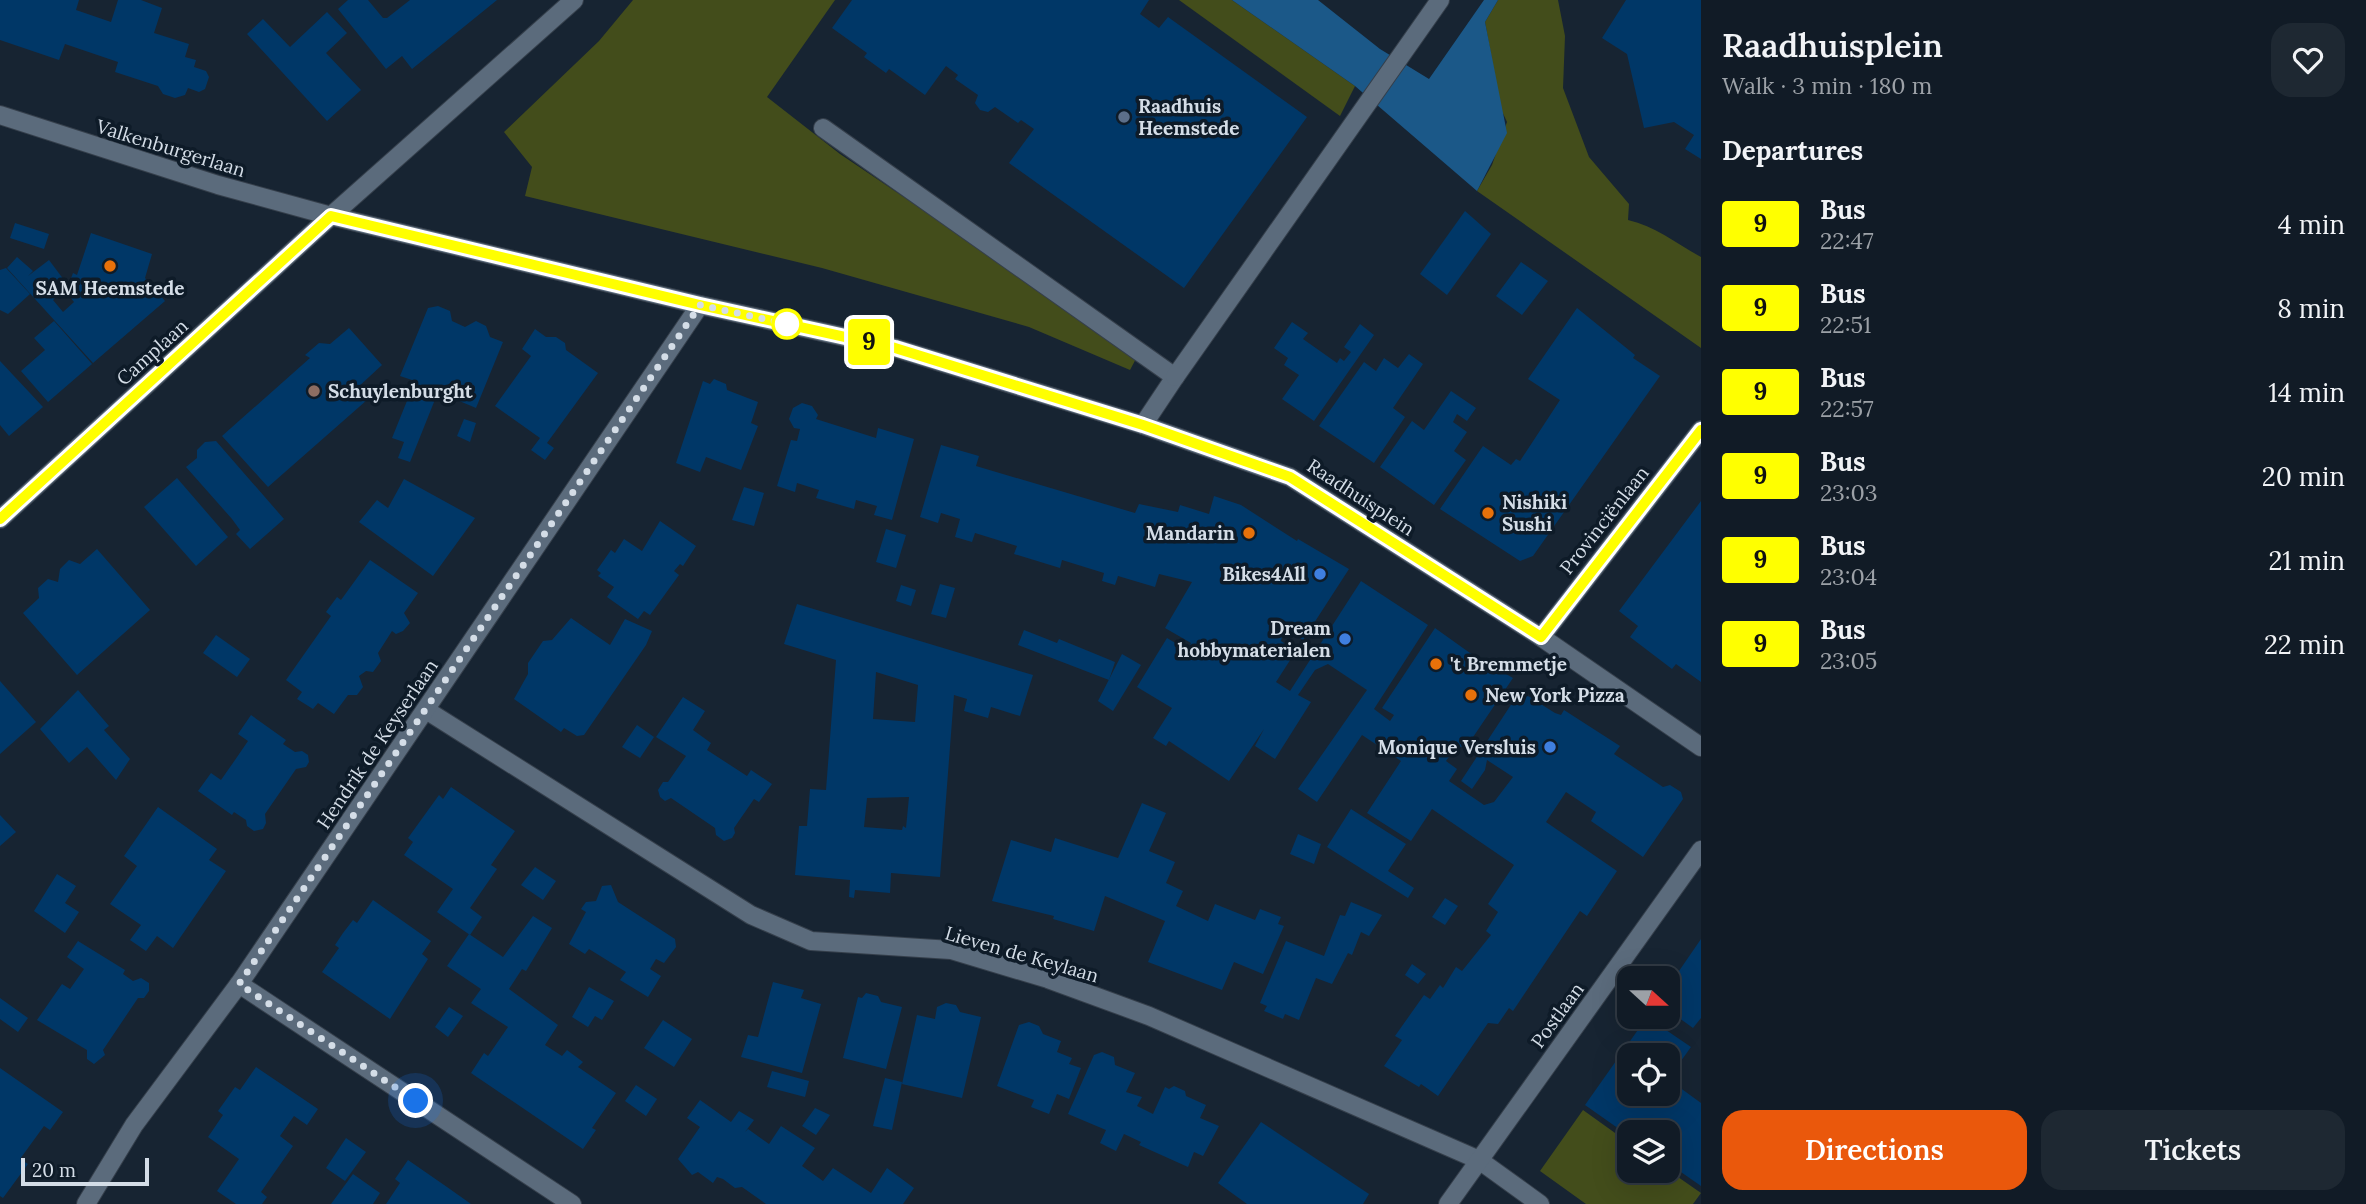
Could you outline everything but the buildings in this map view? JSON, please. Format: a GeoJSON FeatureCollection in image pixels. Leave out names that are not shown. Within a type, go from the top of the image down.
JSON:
{"type":"FeatureCollection","features":[{"type":"Feature","properties":{"kind":"street"},"geometry":{"type":"LineString","coordinates":[[331,216],[574,0]]}},
{"type":"Feature","properties":{"kind":"street"},"geometry":{"type":"LineString","coordinates":[[1143,425],[1440,0]]}},
{"type":"Feature","properties":{"kind":"street","name":"Valkenburgerlaan"},"geometry":{"type":"LineString","coordinates":[[0,115],[218,186],[331,216]]}},
{"type":"Feature","properties":{"kind":"street"},"geometry":{"type":"LineString","coordinates":[[823,128],[1175,377]]}},
{"type":"Feature","properties":{"kind":"street","name":"Raadhuisplein"},"geometry":{"type":"LineString","coordinates":[[331,216],[700,305],[895,348],[1143,425],[1290,477],[1541,637],[1701,747]]}},
{"type":"Feature","properties":{"kind":"street","name":"Camplaan"},"geometry":{"type":"LineString","coordinates":[[0,519],[331,216]]}},
{"type":"Feature","properties":{"kind":"street","name":"Hendrik de Keyserlaan"},"geometry":{"type":"LineString","coordinates":[[86,1204],[134,1125],[239,984],[700,305]]}},
{"type":"Feature","properties":{"kind":"street","name":"Provinciënlaan"},"geometry":{"type":"LineString","coordinates":[[1541,637],[1701,430]]}},
{"type":"Feature","properties":{"kind":"street","name":"Lieven de Keylaan"},"geometry":{"type":"LineString","coordinates":[[426,710],[751,915],[811,941],[951,950],[1048,979],[1149,1016],[1479,1160],[1540,1204]]}},
{"type":"Feature","properties":{"kind":"street","name":"Postlaan"},"geometry":{"type":"LineString","coordinates":[[1448,1204],[1701,850]]}},
{"type":"Feature","properties":{"kind":"street"},"geometry":{"type":"LineString","coordinates":[[239,984],[572,1204]]}},
{"type":"Feature","properties":{"kind":"green space"},"geometry":{"type":"Polygon","coordinates":[[[633,0],[835,0],[767,97],[840,154],[1138,355],[1130,370],[1029,327],[822,268],[525,196],[532,167],[504,132],[599,41],[633,0]]]}},
{"type":"Feature","properties":{"kind":"green space"},"geometry":{"type":"Polygon","coordinates":[[[1179,0],[1232,0],[1355,86],[1340,116],[1179,0]]]}},
{"type":"Feature","properties":{"kind":"green space"},"geometry":{"type":"Polygon","coordinates":[[[1498,0],[1558,0],[1565,36],[1563,88],[1589,157],[1629,204],[1628,220],[1657,231],[1701,257],[1701,348],[1477,191],[1492,165],[1507,122],[1501,109],[1485,22],[1498,0]]]}},
{"type":"Feature","properties":{"kind":"green space"},"geometry":{"type":"Polygon","coordinates":[[[1583,1110],[1617,1134],[1617,1183],[1680,1183],[1680,1178],[1701,1193],[1693,1204],[1586,1204],[1540,1171],[1583,1110]]]}},
{"type":"Feature","properties":{"kind":"water"},"geometry":{"type":"Polygon","coordinates":[[[1232,0],[1318,0],[1380,49],[1429,79],[1484,0],[1498,0],[1485,22],[1507,133],[1477,191],[1355,86],[1232,0]]]}},
{"type":"Feature","properties":{"kind":"bus line","name":"9"},"geometry":{"type":"LineString","coordinates":[[0,519],[331,216],[700,305],[895,348],[1143,425],[1290,477],[1541,637],[1701,430]]}},
{"type":"Feature","properties":{"kind":"place","name":"Raadhuis Heemstede"},"geometry":{"type":"Point","coordinates":[1124,117]}},
{"type":"Feature","properties":{"kind":"place","name":"SAM Heemstede"},"geometry":{"type":"Point","coordinates":[110,266]}},
{"type":"Feature","properties":{"kind":"place","name":"Schuylenburght"},"geometry":{"type":"Point","coordinates":[314,391]}},
{"type":"Feature","properties":{"kind":"place","name":"Nishiki Sushi"},"geometry":{"type":"Point","coordinates":[1488,513]}},
{"type":"Feature","properties":{"kind":"place","name":"Mandarin"},"geometry":{"type":"Point","coordinates":[1249,533]}},
{"type":"Feature","properties":{"kind":"place","name":"Bikes4All"},"geometry":{"type":"Point","coordinates":[1320,574]}},
{"type":"Feature","properties":{"kind":"place","name":"Dream hobbymaterialen"},"geometry":{"type":"Point","coordinates":[1345,639]}},
{"type":"Feature","properties":{"kind":"place","name":"'t Bremmetje"},"geometry":{"type":"Point","coordinates":[1436,664]}},
{"type":"Feature","properties":{"kind":"place","name":"New York Pizza"},"geometry":{"type":"Point","coordinates":[1471,695]}},
{"type":"Feature","properties":{"kind":"place","name":"Monique Versluis"},"geometry":{"type":"Point","coordinates":[1550,747]}},
{"type":"Feature","properties":{"kind":"route"},"geometry":{"type":"LineString","coordinates":[[416,1101],[239,984],[700,305],[797,326],[787,324]]}}]}
